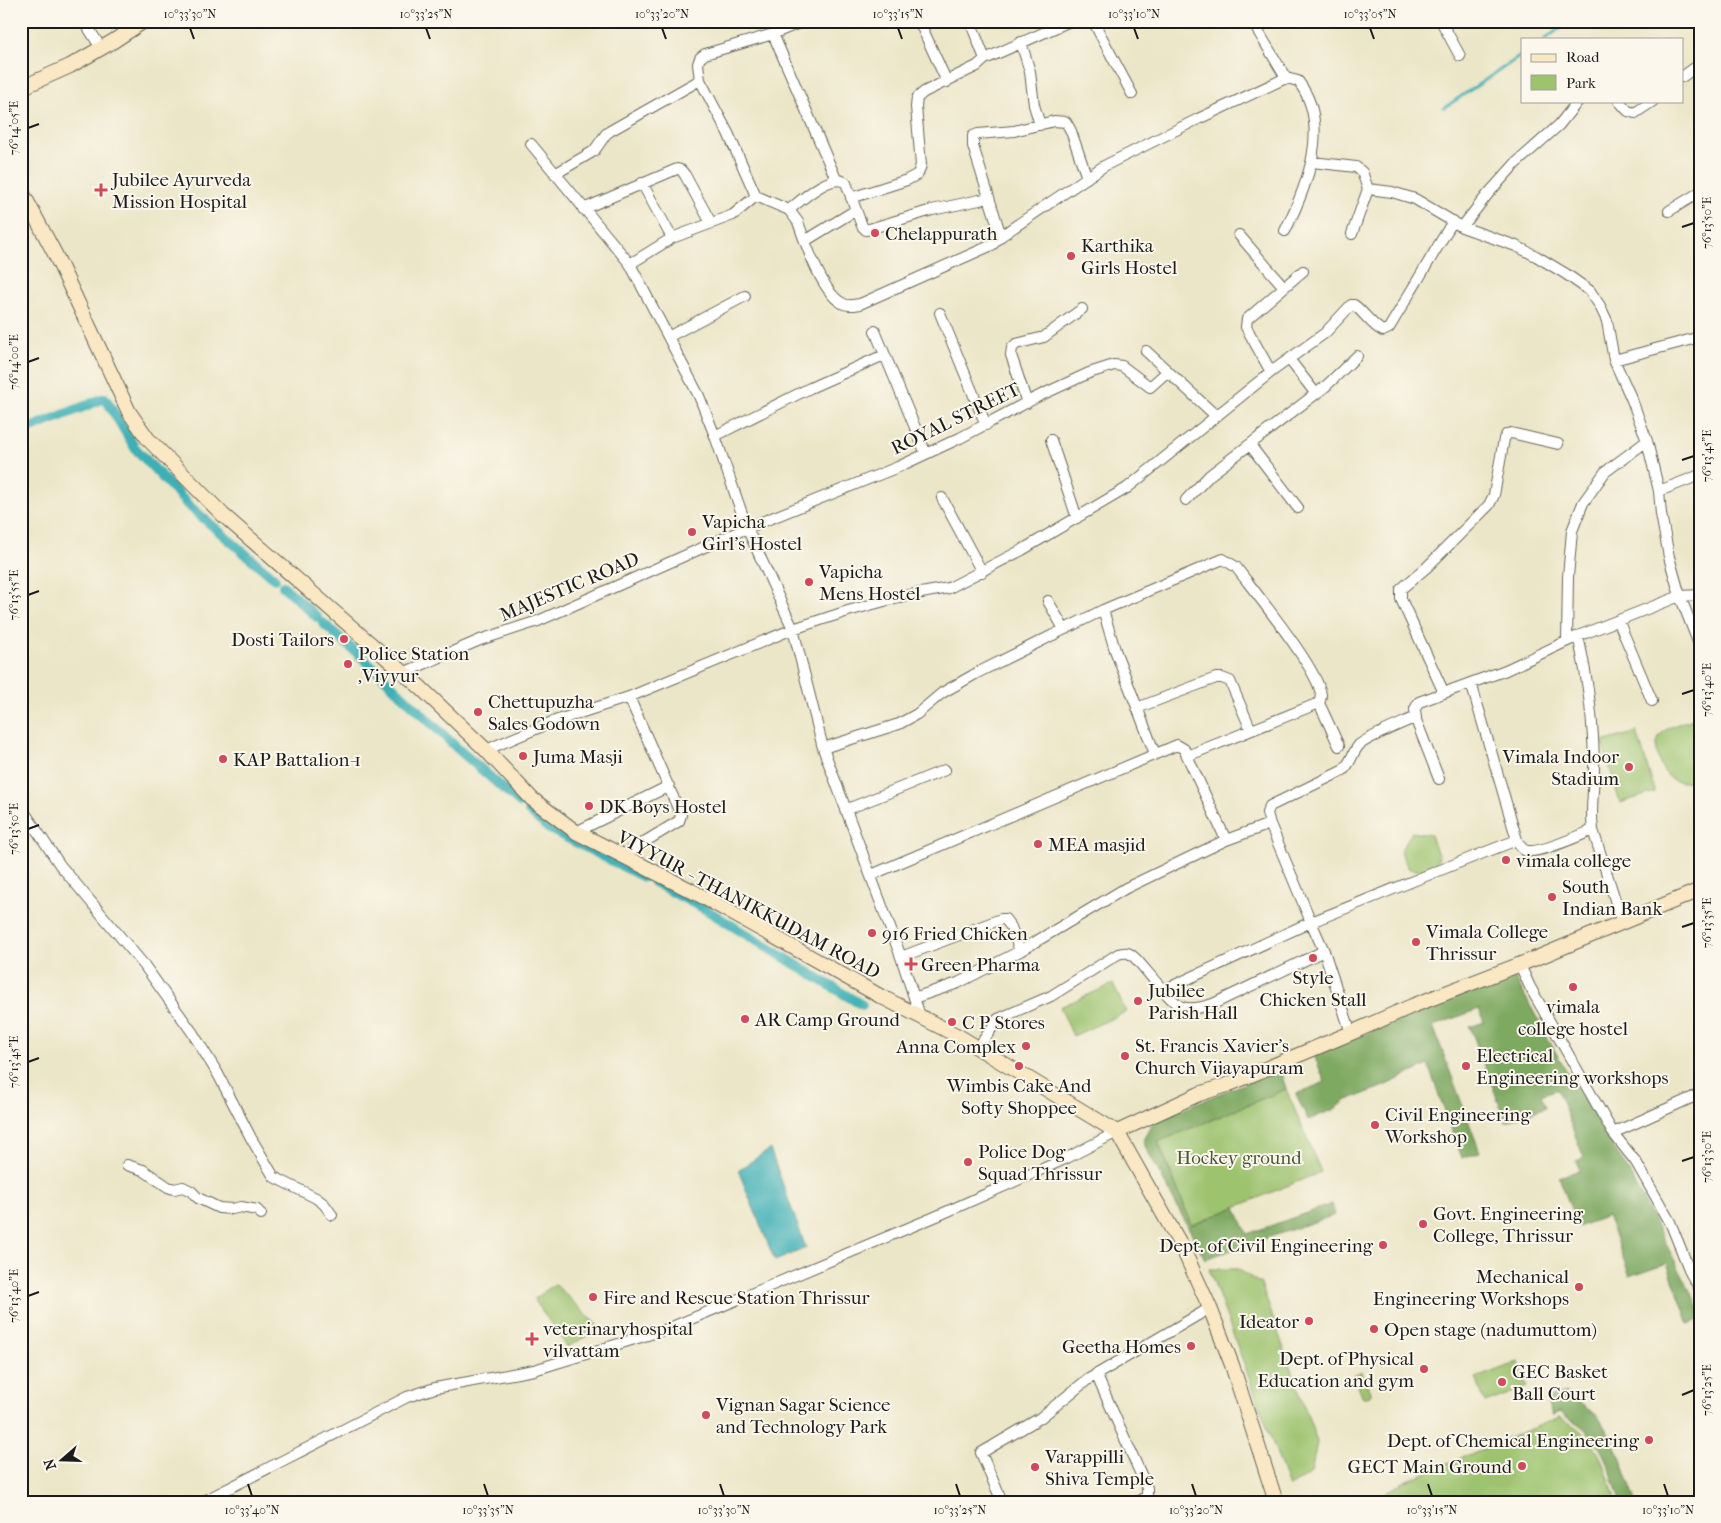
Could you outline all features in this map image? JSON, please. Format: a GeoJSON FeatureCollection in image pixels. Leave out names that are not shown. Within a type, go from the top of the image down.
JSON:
{"type":"FeatureCollection","features":[{"type":"Feature","properties":{"kind":"main road"},"geometry":{"type":"LineString","coordinates":[[21,88],[70,66],[144,21]]}},
{"type":"Feature","properties":{"kind":"main road","name":"VIYYUR - THANIKKUDAM ROAD"},"geometry":{"type":"LineString","coordinates":[[21,190],[56,254],[129,412],[148,438],[223,515],[403,672],[486,750],[532,799],[576,832],[704,898],[978,1048],[1117,1132],[1186,1253],[1210,1308],[1232,1365],[1276,1502]]}},
{"type":"Feature","properties":{"kind":"main road"},"geometry":{"type":"LineString","coordinates":[[1117,1132],[1199,1094],[1227,1085],[1351,1034],[1412,1006],[1520,965],[1700,890]]}},
{"type":"Feature","properties":{"kind":"street"},"geometry":{"type":"LineString","coordinates":[[84,21],[101,48]]}},
{"type":"Feature","properties":{"kind":"street"},"geometry":{"type":"LineString","coordinates":[[804,21],[773,34],[705,54],[698,64],[700,80],[740,157],[756,196],[789,210],[798,222],[819,275],[835,297],[846,305],[865,302],[992,245],[1001,236],[1104,166],[1286,78],[1298,81],[1307,92],[1316,131],[1312,162],[1301,199],[1285,231]]}},
{"type":"Feature","properties":{"kind":"street"},"geometry":{"type":"LineString","coordinates":[[919,21],[947,82]]}},
{"type":"Feature","properties":{"kind":"street"},"geometry":{"type":"LineString","coordinates":[[970,21],[985,58]]}},
{"type":"Feature","properties":{"kind":"street"},"geometry":{"type":"LineString","coordinates":[[851,198],[906,180],[918,174],[921,165],[916,101],[919,95],[977,66],[985,58],[1070,21]]}},
{"type":"Feature","properties":{"kind":"street"},"geometry":{"type":"LineString","coordinates":[[1093,21],[1132,94]]}},
{"type":"Feature","properties":{"kind":"street"},"geometry":{"type":"LineString","coordinates":[[1252,21],[1286,78]]}},
{"type":"Feature","properties":{"kind":"street"},"geometry":{"type":"LineString","coordinates":[[1441,21],[1460,56]]}},
{"type":"Feature","properties":{"kind":"street"},"geometry":{"type":"LineString","coordinates":[[773,34],[836,179]]}},
{"type":"Feature","properties":{"kind":"street"},"geometry":{"type":"LineString","coordinates":[[1021,42],[1030,72],[1034,105],[1040,125]]}},
{"type":"Feature","properties":{"kind":"street"},"geometry":{"type":"LineString","coordinates":[[1684,76],[1700,64]]}},
{"type":"Feature","properties":{"kind":"street"},"geometry":{"type":"LineString","coordinates":[[555,174],[594,151],[610,131],[700,80]]}},
{"type":"Feature","properties":{"kind":"street"},"geometry":{"type":"LineString","coordinates":[[1462,227],[1515,164],[1559,125],[1577,102]]}},
{"type":"Feature","properties":{"kind":"street"},"geometry":{"type":"LineString","coordinates":[[1620,102],[1628,111],[1636,113],[1652,102]]}},
{"type":"Feature","properties":{"kind":"street"},"geometry":{"type":"LineString","coordinates":[[1001,236],[973,146],[973,136],[1014,131],[1060,121],[1068,125],[1087,178]]}},
{"type":"Feature","properties":{"kind":"street"},"geometry":{"type":"LineString","coordinates":[[531,144],[630,264],[699,396],[747,528],[793,629],[823,748],[901,958],[920,1016]]}},
{"type":"Feature","properties":{"kind":"street"},"geometry":{"type":"LineString","coordinates":[[1312,162],[1356,167],[1362,172],[1368,190],[1352,234]]}},
{"type":"Feature","properties":{"kind":"street"},"geometry":{"type":"LineString","coordinates":[[583,209],[671,170],[681,170],[711,223]]}},
{"type":"Feature","properties":{"kind":"street"},"geometry":{"type":"LineString","coordinates":[[789,210],[811,192],[836,179],[843,180],[846,183],[862,226],[866,230],[932,210],[989,198]]}},
{"type":"Feature","properties":{"kind":"street"},"geometry":{"type":"LineString","coordinates":[[642,183],[672,238]]}},
{"type":"Feature","properties":{"kind":"street"},"geometry":{"type":"LineString","coordinates":[[1368,190],[1392,192],[1415,199],[1462,227],[1516,246],[1566,274],[1590,292],[1600,306],[1607,321],[1614,360],[1632,400],[1647,442],[1660,491],[1661,514],[1669,557],[1680,596],[1700,647]]}},
{"type":"Feature","properties":{"kind":"street"},"geometry":{"type":"LineString","coordinates":[[1668,211],[1700,192]]}},
{"type":"Feature","properties":{"kind":"street"},"geometry":{"type":"LineString","coordinates":[[630,264],[672,238],[733,215],[756,196]]}},
{"type":"Feature","properties":{"kind":"street"},"geometry":{"type":"LineString","coordinates":[[805,242],[856,210]]}},
{"type":"Feature","properties":{"kind":"street"},"geometry":{"type":"LineString","coordinates":[[486,750],[552,722],[629,697],[793,629],[899,596],[950,588],[982,572],[1127,488],[1271,372],[1325,332],[1351,305],[1354,304],[1361,310],[1378,329],[1383,331],[1389,328],[1453,221]]}},
{"type":"Feature","properties":{"kind":"street"},"geometry":{"type":"LineString","coordinates":[[1239,235],[1284,287]]}},
{"type":"Feature","properties":{"kind":"street"},"geometry":{"type":"LineString","coordinates":[[1271,372],[1246,327],[1247,320],[1303,271]]}},
{"type":"Feature","properties":{"kind":"street"},"geometry":{"type":"LineString","coordinates":[[668,337],[745,296]]}},
{"type":"Feature","properties":{"kind":"street"},"geometry":{"type":"LineString","coordinates":[[1027,403],[1011,354],[1012,348],[1016,344],[1050,334],[1082,309]]}},
{"type":"Feature","properties":{"kind":"street"},"geometry":{"type":"LineString","coordinates":[[940,312],[986,425]]}},
{"type":"Feature","properties":{"kind":"street"},"geometry":{"type":"LineString","coordinates":[[875,331],[926,454]]}},
{"type":"Feature","properties":{"kind":"street"},"geometry":{"type":"LineString","coordinates":[[1614,360],[1700,337]]}},
{"type":"Feature","properties":{"kind":"street"},"geometry":{"type":"LineString","coordinates":[[1146,351],[1216,416]]}},
{"type":"Feature","properties":{"kind":"street"},"geometry":{"type":"LineString","coordinates":[[715,436],[810,388],[884,355]]}},
{"type":"Feature","properties":{"kind":"street"},"geometry":{"type":"LineString","coordinates":[[1186,500],[1210,475],[1316,394],[1357,356]]}},
{"type":"Feature","properties":{"kind":"street"},"geometry":{"type":"LineString","coordinates":[[1289,359],[1316,394]]}},
{"type":"Feature","properties":{"kind":"street","name":"ROYAL STREET"},"geometry":{"type":"LineString","coordinates":[[747,528],[926,454],[1089,373],[1114,364],[1122,366],[1150,387],[1168,371]]}},
{"type":"Feature","properties":{"kind":"street"},"geometry":{"type":"LineString","coordinates":[[1444,693],[1401,599],[1400,589],[1426,568],[1489,505],[1494,496],[1504,438],[1507,434],[1511,433],[1558,444]]}},
{"type":"Feature","properties":{"kind":"street"},"geometry":{"type":"LineString","coordinates":[[1051,440],[1077,518]]}},
{"type":"Feature","properties":{"kind":"street"},"geometry":{"type":"LineString","coordinates":[[1567,641],[1568,578],[1572,531],[1583,503],[1605,472],[1647,442]]}},
{"type":"Feature","properties":{"kind":"street"},"geometry":{"type":"LineString","coordinates":[[1250,445],[1298,508]]}},
{"type":"Feature","properties":{"kind":"street"},"geometry":{"type":"LineString","coordinates":[[1660,491],[1700,475]]}},
{"type":"Feature","properties":{"kind":"street"},"geometry":{"type":"LineString","coordinates":[[942,498],[982,572]]}},
{"type":"Feature","properties":{"kind":"street","name":"MAJESTIC ROAD"},"geometry":{"type":"LineString","coordinates":[[403,672],[480,640],[538,621],[747,528]]}},
{"type":"Feature","properties":{"kind":"street"},"geometry":{"type":"LineString","coordinates":[[823,748],[899,724],[916,714],[942,694],[977,673],[1103,610],[1223,559],[1236,567],[1302,656],[1316,682],[1321,695],[1319,703],[1339,746]]}},
{"type":"Feature","properties":{"kind":"street"},"geometry":{"type":"LineString","coordinates":[[1439,779],[1419,732],[1415,709],[1419,702],[1506,670],[1578,636],[1680,596],[1700,595]]}},
{"type":"Feature","properties":{"kind":"street"},"geometry":{"type":"LineString","coordinates":[[1048,601],[1064,629]]}},
{"type":"Feature","properties":{"kind":"street"},"geometry":{"type":"LineString","coordinates":[[1103,610],[1115,650],[1155,754]]}},
{"type":"Feature","properties":{"kind":"street"},"geometry":{"type":"LineString","coordinates":[[1618,620],[1652,701]]}},
{"type":"Feature","properties":{"kind":"street"},"geometry":{"type":"LineString","coordinates":[[1578,636],[1586,669],[1592,718],[1594,771],[1590,815],[1622,922]]}},
{"type":"Feature","properties":{"kind":"street"},"geometry":{"type":"LineString","coordinates":[[1137,708],[1216,678],[1222,678],[1230,681],[1251,730]]}},
{"type":"Feature","properties":{"kind":"street"},"geometry":{"type":"LineString","coordinates":[[1471,683],[1517,840],[1523,850],[1533,851],[1593,830]]}},
{"type":"Feature","properties":{"kind":"street"},"geometry":{"type":"LineString","coordinates":[[621,856],[681,818],[680,810],[629,697]]}},
{"type":"Feature","properties":{"kind":"street"},"geometry":{"type":"LineString","coordinates":[[1187,756],[1319,703]]}},
{"type":"Feature","properties":{"kind":"street"},"geometry":{"type":"LineString","coordinates":[[1351,1034],[1324,952],[1270,824],[1267,809],[1347,768],[1355,751],[1362,742],[1416,717]]}},
{"type":"Feature","properties":{"kind":"street"},"geometry":{"type":"LineString","coordinates":[[870,875],[1177,745],[1184,749],[1226,840]]}},
{"type":"Feature","properties":{"kind":"street"},"geometry":{"type":"LineString","coordinates":[[845,810],[945,770]]}},
{"type":"Feature","properties":{"kind":"street"},"geometry":{"type":"LineString","coordinates":[[576,832],[669,786]]}},
{"type":"Feature","properties":{"kind":"street"},"geometry":{"type":"LineString","coordinates":[[21,807],[60,865],[144,965],[192,1032],[218,1074],[251,1138],[274,1177],[316,1198],[324,1204],[332,1216]]}},
{"type":"Feature","properties":{"kind":"street"},"geometry":{"type":"LineString","coordinates":[[914,998],[958,983],[1020,951],[1126,888],[1226,840],[1270,824]]}},
{"type":"Feature","properties":{"kind":"street"},"geometry":{"type":"LineString","coordinates":[[1164,990],[1311,922],[1517,840]]}},
{"type":"Feature","properties":{"kind":"street"},"geometry":{"type":"LineString","coordinates":[[901,958],[1001,920],[1005,920],[1011,927],[1020,951]]}},
{"type":"Feature","properties":{"kind":"street"},"geometry":{"type":"LineString","coordinates":[[978,1048],[998,1019],[1051,996],[1118,954],[1125,952],[1131,954],[1180,1006],[1201,1008],[1324,952]]}},
{"type":"Feature","properties":{"kind":"street"},"geometry":{"type":"LineString","coordinates":[[1520,965],[1530,987],[1613,1132],[1636,1162],[1670,1222],[1700,1289]]}},
{"type":"Feature","properties":{"kind":"street"},"geometry":{"type":"LineString","coordinates":[[1613,1132],[1700,1094]]}},
{"type":"Feature","properties":{"kind":"street"},"geometry":{"type":"LineString","coordinates":[[202,1502],[407,1397],[435,1388],[534,1370],[666,1329],[937,1216],[1067,1158],[1117,1132]]}},
{"type":"Feature","properties":{"kind":"street"},"geometry":{"type":"LineString","coordinates":[[127,1165],[142,1170],[168,1187],[174,1189],[183,1187],[191,1191],[198,1198],[219,1208],[232,1209],[241,1207],[257,1210],[261,1214]]}},
{"type":"Feature","properties":{"kind":"street"},"geometry":{"type":"LineString","coordinates":[[1000,1502],[1000,1497],[981,1453],[1040,1418],[1096,1374],[1210,1308]]}},
{"type":"Feature","properties":{"kind":"street"},"geometry":{"type":"LineString","coordinates":[[1096,1374],[1147,1488],[1147,1496],[1137,1502]]}},
{"type":"Feature","properties":{"kind":"green space"},"geometry":{"type":"Polygon","coordinates":[[[1700,717],[1700,778],[1683,782],[1673,780],[1664,771],[1658,758],[1657,743],[1659,737],[1671,727],[1700,717]]]}},
{"type":"Feature","properties":{"kind":"green space","name":"Vimala Indoor Stadium"},"geometry":{"type":"Polygon","coordinates":[[[1637,732],[1655,792],[1620,803],[1602,742],[1637,732]]]}},
{"type":"Feature","properties":{"kind":"green space"},"geometry":{"type":"Polygon","coordinates":[[[1412,832],[1431,835],[1439,858],[1428,871],[1409,869],[1400,851],[1412,832]]]}},
{"type":"Feature","properties":{"kind":"green space"},"geometry":{"type":"Polygon","coordinates":[[[1513,974],[1562,1064],[1629,1172],[1694,1298],[1700,1311],[1700,1320],[1689,1324],[1667,1263],[1630,1276],[1607,1216],[1578,1227],[1559,1177],[1580,1170],[1576,1161],[1584,1158],[1557,1089],[1541,1095],[1546,1107],[1506,1122],[1470,1027],[1484,1022],[1479,1009],[1433,1026],[1480,1152],[1462,1158],[1428,1065],[1380,1088],[1347,1100],[1335,1109],[1308,1120],[1296,1094],[1325,1082],[1314,1055],[1513,974]]]}},
{"type":"Feature","properties":{"kind":"green space"},"geometry":{"type":"Polygon","coordinates":[[[1113,984],[1126,1012],[1073,1036],[1060,1007],[1113,984]]]}},
{"type":"Feature","properties":{"kind":"green space"},"geometry":{"type":"Polygon","coordinates":[[[1280,1069],[1286,1089],[1158,1142],[1192,1225],[1236,1207],[1247,1234],[1332,1204],[1335,1215],[1205,1259],[1143,1142],[1155,1120],[1280,1069]]]}},
{"type":"Feature","properties":{"kind":"green space","name":"Hockey ground"},"geometry":{"type":"Polygon","coordinates":[[[1286,1089],[1321,1172],[1192,1225],[1158,1141],[1286,1089]]]}},
{"type":"Feature","properties":{"kind":"green space"},"geometry":{"type":"Polygon","coordinates":[[[1209,1269],[1238,1269],[1261,1284],[1317,1442],[1311,1473],[1289,1487],[1209,1269]]]}},
{"type":"Feature","properties":{"kind":"green space"},"geometry":{"type":"Polygon","coordinates":[[[555,1284],[601,1329],[567,1347],[534,1299],[555,1284]]]}},
{"type":"Feature","properties":{"kind":"green space","name":"GEC Basket Ball Court"},"geometry":{"type":"Polygon","coordinates":[[[1518,1362],[1527,1387],[1485,1403],[1476,1378],[1518,1362]]]}},
{"type":"Feature","properties":{"kind":"green space"},"geometry":{"type":"Polygon","coordinates":[[[1362,1372],[1371,1395],[1363,1398],[1354,1375],[1362,1372]]]}},
{"type":"Feature","properties":{"kind":"green space"},"geometry":{"type":"Polygon","coordinates":[[[1565,1393],[1598,1416],[1617,1448],[1636,1502],[1620,1502],[1603,1455],[1586,1430],[1560,1412],[1552,1415],[1546,1399],[1565,1393]]]}},
{"type":"Feature","properties":{"kind":"green space","name":"GECT Main Ground"},"geometry":{"type":"Polygon","coordinates":[[[1560,1417],[1581,1431],[1590,1440],[1604,1465],[1616,1502],[1373,1502],[1403,1482],[1560,1417]]]}},
{"type":"Feature","properties":{"kind":"water"},"geometry":{"type":"Polygon","coordinates":[[[770,1149],[806,1248],[775,1261],[738,1170],[770,1149]]]}},
{"type":"Feature","properties":{"kind":"waterway"},"geometry":{"type":"LineString","coordinates":[[1546,38],[1570,21]]}},
{"type":"Feature","properties":{"kind":"waterway"},"geometry":{"type":"LineString","coordinates":[[1444,108],[1521,56]]}},
{"type":"Feature","properties":{"kind":"waterway"},"geometry":{"type":"LineString","coordinates":[[21,432],[105,398],[135,448],[188,505],[275,579]]}},
{"type":"Feature","properties":{"kind":"waterway"},"geometry":{"type":"LineString","coordinates":[[283,586],[317,617]]}},
{"type":"Feature","properties":{"kind":"waterway"},"geometry":{"type":"LineString","coordinates":[[323,623],[374,668],[458,749],[520,803]]}},
{"type":"Feature","properties":{"kind":"waterway"},"geometry":{"type":"LineString","coordinates":[[529,811],[548,828],[644,877]]}},
{"type":"Feature","properties":{"kind":"waterway"},"geometry":{"type":"LineString","coordinates":[[654,882],[703,908],[862,1005]]}},
{"type":"Feature","properties":{"kind":"place","name":"Jubilee Ayurveda Mission Hospital"},"geometry":{"type":"Point","coordinates":[101,190]}},
{"type":"Feature","properties":{"kind":"place","name":"Chelappurath"},"geometry":{"type":"Point","coordinates":[875,233]}},
{"type":"Feature","properties":{"kind":"place","name":"Karthika Girls Hostel"},"geometry":{"type":"Point","coordinates":[1071,256]}},
{"type":"Feature","properties":{"kind":"place","name":"Vapicha Girl's Hostel"},"geometry":{"type":"Point","coordinates":[692,532]}},
{"type":"Feature","properties":{"kind":"place","name":"Vapicha Mens Hostel"},"geometry":{"type":"Point","coordinates":[809,582]}},
{"type":"Feature","properties":{"kind":"place","name":"Dosti Tailors"},"geometry":{"type":"Point","coordinates":[344,639]}},
{"type":"Feature","properties":{"kind":"place","name":"Police Station ,Viyyur"},"geometry":{"type":"Point","coordinates":[348,664]}},
{"type":"Feature","properties":{"kind":"place","name":"Chettupuzha Sales Godown"},"geometry":{"type":"Point","coordinates":[478,712]}},
{"type":"Feature","properties":{"kind":"place","name":"Juma Masji"},"geometry":{"type":"Point","coordinates":[523,756]}},
{"type":"Feature","properties":{"kind":"place","name":"KAP Battalion-1"},"geometry":{"type":"Point","coordinates":[223,759]}},
{"type":"Feature","properties":{"kind":"place","name":"Vimala Indoor Stadium"},"geometry":{"type":"Point","coordinates":[1629,767]}},
{"type":"Feature","properties":{"kind":"place","name":"DK Boys Hostel"},"geometry":{"type":"Point","coordinates":[589,806]}},
{"type":"Feature","properties":{"kind":"place","name":"MEA masjid"},"geometry":{"type":"Point","coordinates":[1038,844]}},
{"type":"Feature","properties":{"kind":"place","name":"vimala college"},"geometry":{"type":"Point","coordinates":[1506,860]}},
{"type":"Feature","properties":{"kind":"place","name":"South Indian Bank"},"geometry":{"type":"Point","coordinates":[1552,897]}},
{"type":"Feature","properties":{"kind":"place","name":"916 Fried Chicken"},"geometry":{"type":"Point","coordinates":[872,933]}},
{"type":"Feature","properties":{"kind":"place","name":"Vimala College Thrissur"},"geometry":{"type":"Point","coordinates":[1416,942]}},
{"type":"Feature","properties":{"kind":"place","name":"Style Chicken Stall"},"geometry":{"type":"Point","coordinates":[1313,958]}},
{"type":"Feature","properties":{"kind":"place","name":"Green Pharma"},"geometry":{"type":"Point","coordinates":[911,964]}},
{"type":"Feature","properties":{"kind":"place","name":"vimala college hostel"},"geometry":{"type":"Point","coordinates":[1573,987]}},
{"type":"Feature","properties":{"kind":"place","name":"Jubilee Parish Hall"},"geometry":{"type":"Point","coordinates":[1138,1001]}},
{"type":"Feature","properties":{"kind":"place","name":"AR Camp Ground"},"geometry":{"type":"Point","coordinates":[745,1019]}},
{"type":"Feature","properties":{"kind":"place","name":"C P Stores"},"geometry":{"type":"Point","coordinates":[952,1022]}},
{"type":"Feature","properties":{"kind":"place","name":"Anna Complex"},"geometry":{"type":"Point","coordinates":[1026,1046]}},
{"type":"Feature","properties":{"kind":"place","name":"St. Francis Xavier's Church Vijayapuram"},"geometry":{"type":"Point","coordinates":[1125,1056]}},
{"type":"Feature","properties":{"kind":"place","name":"Wimbis Cake And Softy Shoppee"},"geometry":{"type":"Point","coordinates":[1019,1066]}},
{"type":"Feature","properties":{"kind":"place","name":"Electrical Engineering workshops"},"geometry":{"type":"Point","coordinates":[1466,1066]}},
{"type":"Feature","properties":{"kind":"place","name":"Civil Engineering Workshop"},"geometry":{"type":"Point","coordinates":[1375,1125]}},
{"type":"Feature","properties":{"kind":"place","name":"Police Dog Squad Thrissur"},"geometry":{"type":"Point","coordinates":[968,1162]}},
{"type":"Feature","properties":{"kind":"place","name":"Govt. Engineering College, Thrissur"},"geometry":{"type":"Point","coordinates":[1423,1224]}},
{"type":"Feature","properties":{"kind":"place","name":"Dept. of Civil Engineering"},"geometry":{"type":"Point","coordinates":[1383,1245]}},
{"type":"Feature","properties":{"kind":"place","name":"Mechanical Engineering Workshops"},"geometry":{"type":"Point","coordinates":[1579,1287]}},
{"type":"Feature","properties":{"kind":"place","name":"Fire and Rescue Station Thrissur"},"geometry":{"type":"Point","coordinates":[593,1297]}},
{"type":"Feature","properties":{"kind":"place","name":"Ideator"},"geometry":{"type":"Point","coordinates":[1309,1321]}},
{"type":"Feature","properties":{"kind":"place","name":"Open stage (nadumuttom)"},"geometry":{"type":"Point","coordinates":[1374,1329]}},
{"type":"Feature","properties":{"kind":"place","name":"veterinaryhospital vilvattam"},"geometry":{"type":"Point","coordinates":[532,1339]}},
{"type":"Feature","properties":{"kind":"place","name":"Geetha Homes"},"geometry":{"type":"Point","coordinates":[1191,1346]}},
{"type":"Feature","properties":{"kind":"place","name":"Dept. of Physical Education and gym"},"geometry":{"type":"Point","coordinates":[1424,1369]}},
{"type":"Feature","properties":{"kind":"place","name":"GEC Basket Ball Court"},"geometry":{"type":"Point","coordinates":[1502,1382]}},
{"type":"Feature","properties":{"kind":"place","name":"Vignan Sagar Science and Technology Park"},"geometry":{"type":"Point","coordinates":[706,1415]}},
{"type":"Feature","properties":{"kind":"place","name":"Dept. of Chemical Engineering"},"geometry":{"type":"Point","coordinates":[1649,1440]}},
{"type":"Feature","properties":{"kind":"place","name":"GECT Main Ground"},"geometry":{"type":"Point","coordinates":[1522,1466]}},
{"type":"Feature","properties":{"kind":"place","name":"Varappilli Shiva Temple"},"geometry":{"type":"Point","coordinates":[1035,1467]}}]}
